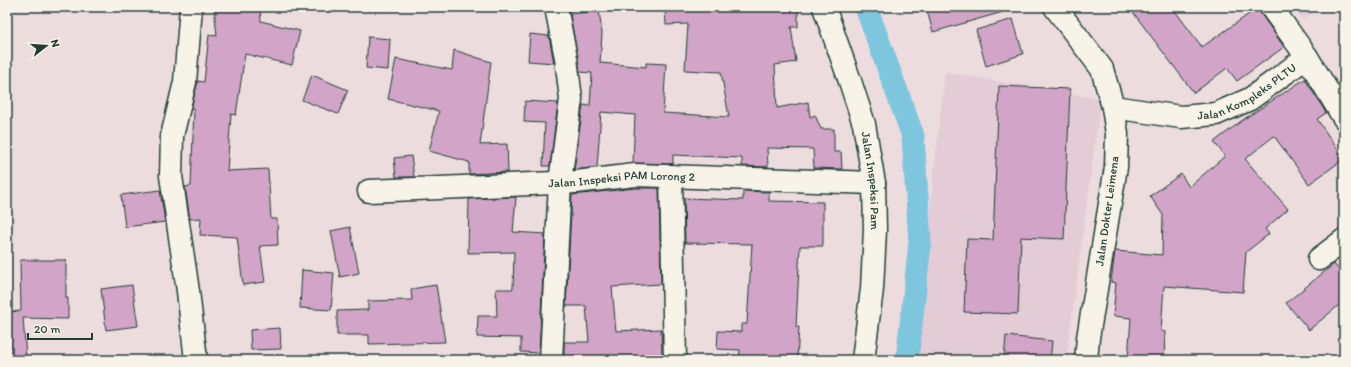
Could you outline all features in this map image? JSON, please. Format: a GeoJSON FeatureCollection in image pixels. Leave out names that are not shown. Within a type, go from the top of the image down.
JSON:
{"type":"FeatureCollection","features":[{"type":"Feature","properties":{"kind":"street"},"geometry":{"type":"LineString","coordinates":[[191,7],[185,82],[175,118],[172,136],[171,176],[188,291],[196,360]]}},
{"type":"Feature","properties":{"kind":"street"},"geometry":{"type":"LineString","coordinates":[[551,360],[560,182],[572,99],[556,7]]}},
{"type":"Feature","properties":{"kind":"street","name":"Jalan Inspeksi Pam"},"geometry":{"type":"LineString","coordinates":[[824,7],[864,124],[874,183],[875,230],[872,288],[863,360]]}},
{"type":"Feature","properties":{"kind":"street","name":"Jalan Dokter Leimena"},"geometry":{"type":"LineString","coordinates":[[1055,7],[1102,69],[1113,106],[1117,134],[1116,167],[1088,338],[1086,360]]}},
{"type":"Feature","properties":{"kind":"street"},"geometry":{"type":"LineString","coordinates":[[1271,7],[1307,57]]}},
{"type":"Feature","properties":{"kind":"street","name":"Jalan Kompleks PLTU"},"geometry":{"type":"LineString","coordinates":[[1113,106],[1181,117],[1216,114],[1250,99],[1307,57],[1344,118]]}},
{"type":"Feature","properties":{"kind":"street","name":"Jalan Inspeksi PAM Lorong 2"},"geometry":{"type":"LineString","coordinates":[[369,191],[560,182],[635,175],[874,183]]}},
{"type":"Feature","properties":{"kind":"street"},"geometry":{"type":"LineString","coordinates":[[671,176],[675,360]]}},
{"type":"Feature","properties":{"kind":"street"},"geometry":{"type":"LineString","coordinates":[[1319,260],[1344,240]]}},
{"type":"Feature","properties":{"kind":"shaded area"},"geometry":{"type":"Polygon","coordinates":[[[1293,7],[1320,7],[1303,20],[1293,7]]]}},
{"type":"Feature","properties":{"kind":"shaded area"},"geometry":{"type":"Polygon","coordinates":[[[945,72],[1101,99],[1066,360],[913,360],[945,72]]]}},
{"type":"Feature","properties":{"kind":"building"},"geometry":{"type":"Polygon","coordinates":[[[214,7],[260,7],[261,21],[300,31],[292,65],[245,54],[236,115],[231,114],[227,171],[268,169],[271,219],[277,219],[278,245],[260,246],[265,282],[243,285],[237,237],[200,235],[201,218],[190,219],[185,187],[191,186],[194,109],[191,109],[198,81],[204,82],[209,35],[217,36],[214,7]]]}},
{"type":"Feature","properties":{"kind":"building"},"geometry":{"type":"Polygon","coordinates":[[[665,7],[798,7],[798,27],[791,27],[796,62],[775,65],[777,108],[808,102],[810,117],[815,115],[821,129],[834,129],[834,152],[841,152],[842,169],[814,168],[813,149],[767,148],[768,167],[742,166],[742,158],[673,155],[673,164],[633,163],[635,115],[601,112],[597,167],[574,170],[583,105],[590,106],[592,73],[580,72],[570,14],[599,11],[602,33],[600,63],[646,67],[646,63],[666,64],[663,113],[729,117],[721,72],[685,70],[688,24],[666,25],[665,7]]]}},
{"type":"Feature","properties":{"kind":"building"},"geometry":{"type":"Polygon","coordinates":[[[926,7],[1003,7],[1003,12],[933,32],[926,7]]]}},
{"type":"Feature","properties":{"kind":"building"},"geometry":{"type":"Polygon","coordinates":[[[1129,7],[1172,7],[1202,47],[1259,7],[1261,14],[1284,47],[1237,81],[1227,68],[1194,93],[1129,7]]]}},
{"type":"Feature","properties":{"kind":"building"},"geometry":{"type":"Polygon","coordinates":[[[1013,19],[1023,54],[986,66],[976,30],[1013,19]]]}},
{"type":"Feature","properties":{"kind":"building"},"geometry":{"type":"Polygon","coordinates":[[[530,34],[549,36],[554,63],[528,61],[530,34]]]}},
{"type":"Feature","properties":{"kind":"building"},"geometry":{"type":"Polygon","coordinates":[[[368,37],[390,39],[388,70],[366,68],[368,37]]]}},
{"type":"Feature","properties":{"kind":"building"},"geometry":{"type":"Polygon","coordinates":[[[454,50],[491,62],[480,145],[507,144],[508,172],[469,174],[469,162],[429,151],[439,111],[388,99],[396,59],[452,70],[454,50]]]}},
{"type":"Feature","properties":{"kind":"building"},"geometry":{"type":"Polygon","coordinates":[[[312,75],[348,90],[338,114],[302,100],[312,75]]]}},
{"type":"Feature","properties":{"kind":"building"},"geometry":{"type":"Polygon","coordinates":[[[1305,79],[1326,113],[1317,119],[1344,159],[1309,184],[1274,136],[1245,159],[1288,209],[1265,229],[1269,234],[1246,252],[1243,292],[1164,286],[1161,331],[1165,332],[1164,360],[1128,358],[1131,318],[1113,316],[1116,283],[1111,282],[1115,251],[1162,255],[1163,215],[1150,196],[1181,174],[1189,187],[1225,156],[1214,142],[1244,119],[1305,79]]]}},
{"type":"Feature","properties":{"kind":"building"},"geometry":{"type":"Polygon","coordinates":[[[999,86],[1070,89],[1064,239],[1021,237],[1018,314],[964,312],[967,239],[993,240],[999,86]]]}},
{"type":"Feature","properties":{"kind":"building"},"geometry":{"type":"Polygon","coordinates":[[[525,101],[558,103],[550,166],[543,166],[545,123],[524,122],[525,101]]]}},
{"type":"Feature","properties":{"kind":"building"},"geometry":{"type":"Polygon","coordinates":[[[411,156],[414,177],[396,177],[394,158],[411,156]]]}},
{"type":"Feature","properties":{"kind":"building"},"geometry":{"type":"Polygon","coordinates":[[[636,188],[659,188],[661,284],[612,287],[616,331],[661,329],[662,355],[636,360],[564,360],[564,342],[589,342],[586,306],[566,306],[572,195],[636,188]]]}},
{"type":"Feature","properties":{"kind":"building"},"geometry":{"type":"Polygon","coordinates":[[[160,190],[165,222],[125,227],[121,195],[160,190]]]}},
{"type":"Feature","properties":{"kind":"building"},"geometry":{"type":"Polygon","coordinates":[[[743,191],[769,192],[769,201],[823,202],[823,246],[800,246],[796,327],[799,327],[797,360],[739,360],[740,350],[717,349],[718,331],[741,332],[741,324],[747,324],[752,244],[685,243],[684,198],[743,200],[743,191]]]}},
{"type":"Feature","properties":{"kind":"building"},"geometry":{"type":"Polygon","coordinates":[[[516,197],[513,232],[545,234],[539,353],[521,352],[521,338],[477,337],[478,316],[497,316],[496,289],[513,289],[514,252],[468,253],[469,199],[516,197]]]}},
{"type":"Feature","properties":{"kind":"building"},"geometry":{"type":"Polygon","coordinates":[[[350,227],[359,273],[340,277],[331,231],[350,227]]]}},
{"type":"Feature","properties":{"kind":"building"},"geometry":{"type":"Polygon","coordinates":[[[20,260],[66,260],[66,298],[68,298],[68,319],[23,318],[26,357],[7,358],[7,312],[21,311],[20,260]]]}},
{"type":"Feature","properties":{"kind":"building"},"geometry":{"type":"Polygon","coordinates":[[[1334,264],[1344,276],[1344,301],[1309,330],[1286,303],[1334,264]]]}},
{"type":"Feature","properties":{"kind":"building"},"geometry":{"type":"Polygon","coordinates":[[[302,270],[334,273],[331,310],[300,308],[302,270]]]}},
{"type":"Feature","properties":{"kind":"building"},"geometry":{"type":"Polygon","coordinates":[[[132,285],[138,326],[106,330],[101,289],[132,285]]]}},
{"type":"Feature","properties":{"kind":"building"},"geometry":{"type":"Polygon","coordinates":[[[436,285],[445,342],[369,344],[369,335],[337,335],[337,311],[368,310],[368,301],[412,300],[411,289],[436,285]]]}},
{"type":"Feature","properties":{"kind":"building"},"geometry":{"type":"Polygon","coordinates":[[[280,328],[281,349],[251,350],[250,330],[280,328]]]}},
{"type":"Feature","properties":{"kind":"building"},"geometry":{"type":"Polygon","coordinates":[[[1006,336],[1052,341],[1050,360],[1004,360],[1006,336]]]}},
{"type":"Feature","properties":{"kind":"waterway"},"geometry":{"type":"LineString","coordinates":[[866,7],[913,136],[920,243],[907,360]]}}]}
